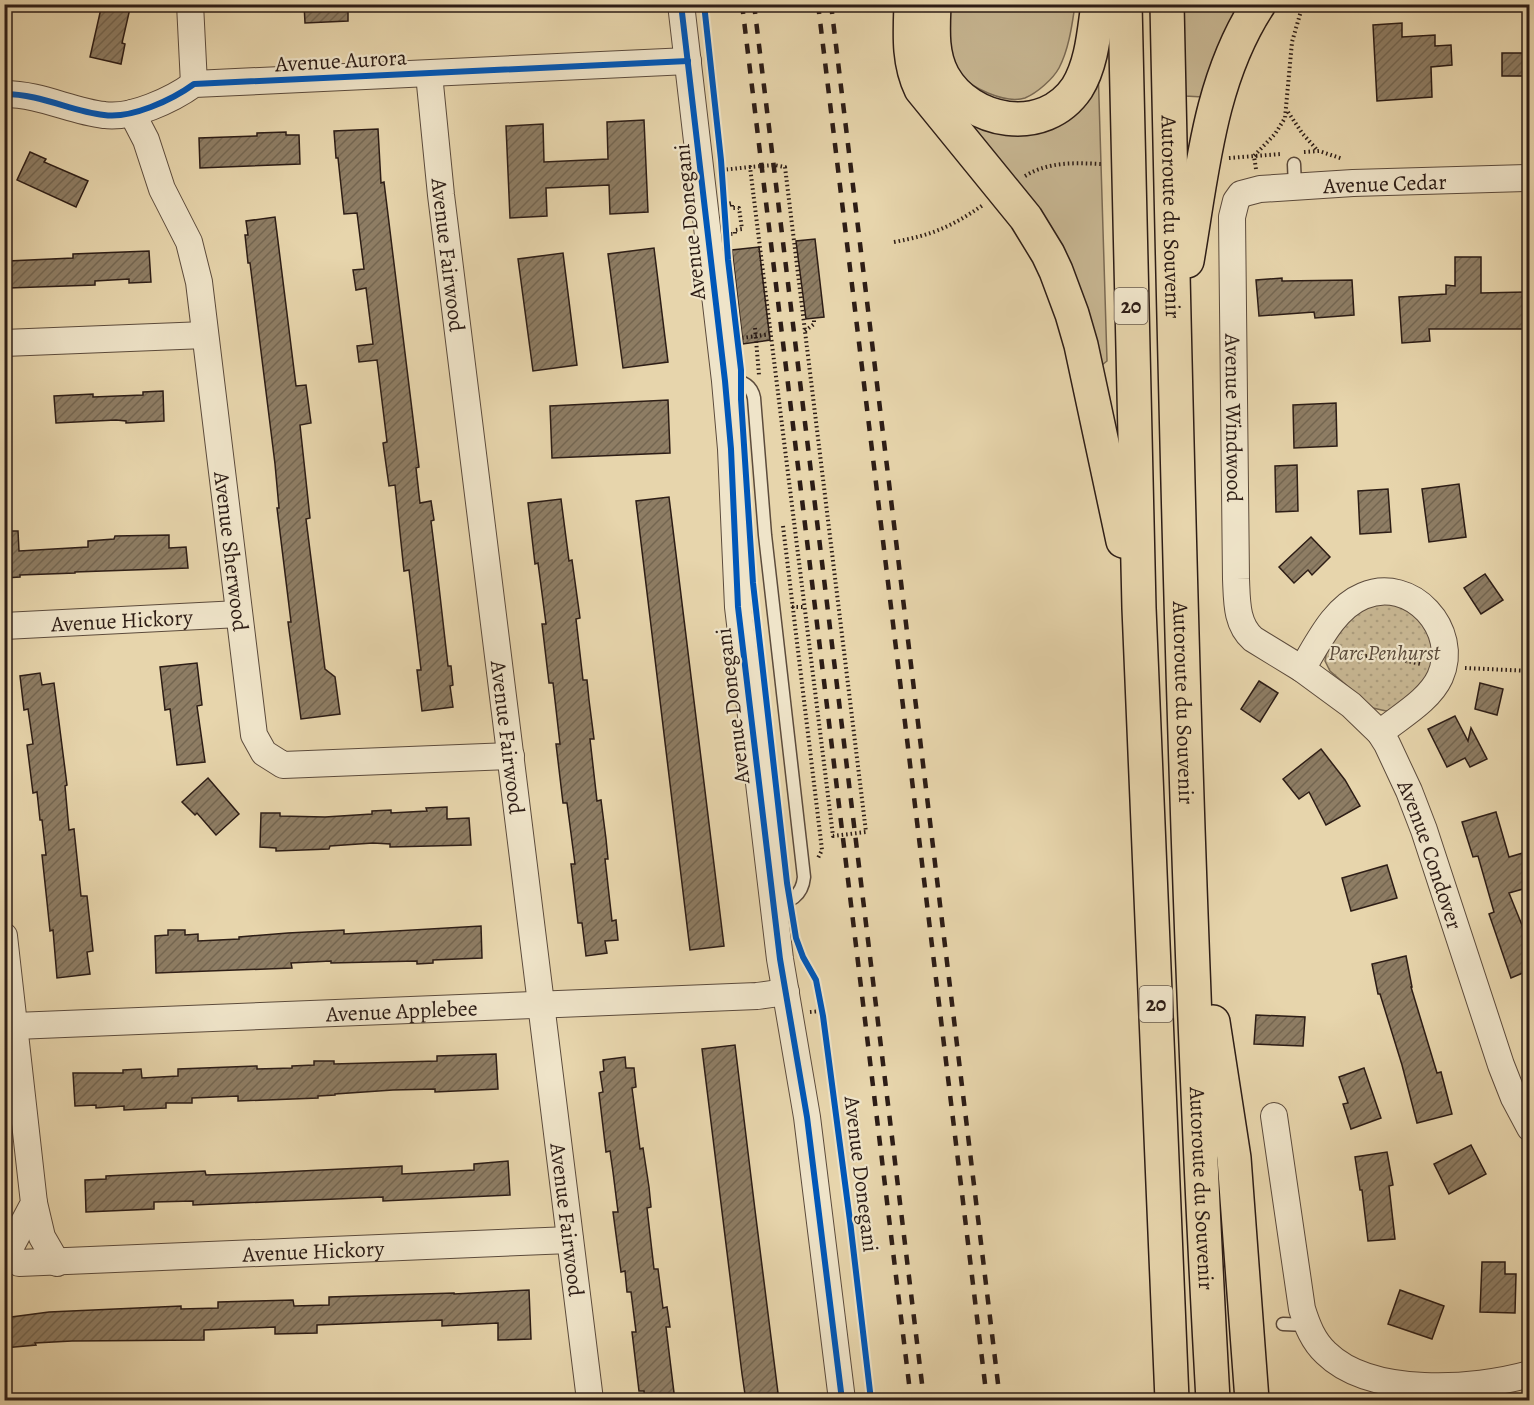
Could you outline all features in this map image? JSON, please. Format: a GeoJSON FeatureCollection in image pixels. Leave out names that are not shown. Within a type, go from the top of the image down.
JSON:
{"type":"FeatureCollection","features":[{"type":"Feature","properties":{"kind":"highway"},"geometry":{"type":"LineString","coordinates":[[911,4],[911,57],[915,77],[921,89],[1026,219],[1048,254],[1064,291],[1081,345],[1102,450],[1139,608]]}},
{"type":"Feature","properties":{"kind":"highway"},"geometry":{"type":"LineString","coordinates":[[934,4],[935,53],[943,76],[950,86],[959,97],[980,110],[1005,119],[1019,120],[1047,114],[1059,108],[1077,88],[1088,62],[1098,4]]}},
{"type":"Feature","properties":{"kind":"highway","name":"Autoroute du Souvenir"},"geometry":{"type":"LineString","coordinates":[[1125,4],[1139,608],[1172,1401]]}},
{"type":"Feature","properties":{"kind":"highway","name":"Autoroute du Souvenir"},"geometry":{"type":"LineString","coordinates":[[1167,4],[1188,866],[1213,1401]]}},
{"type":"Feature","properties":{"kind":"highway"},"geometry":{"type":"LineString","coordinates":[[1175,332],[1216,104],[1236,45],[1259,4]]}},
{"type":"Feature","properties":{"kind":"highway"},"geometry":{"type":"LineString","coordinates":[[1188,866],[1234,1158],[1252,1401]]}},
{"type":"Feature","properties":{"kind":"street"},"geometry":{"type":"LineString","coordinates":[[190,4],[194,84]]}},
{"type":"Feature","properties":{"kind":"street","name":"Avenue Donegani"},"geometry":{"type":"LineString","coordinates":[[681,4],[688,61],[716,221],[733,381],[731,449],[738,607],[773,906],[807,1117],[842,1401]]}},
{"type":"Feature","properties":{"kind":"street","name":"Avenue Aurora"},"geometry":{"type":"LineString","coordinates":[[4,94],[17,94],[102,115],[119,116],[179,95],[194,84],[688,61]]}},
{"type":"Feature","properties":{"kind":"street","name":"Avenue Fairwood"},"geometry":{"type":"LineString","coordinates":[[429,74],[441,195],[590,1401]]}},
{"type":"Feature","properties":{"kind":"street","name":"Avenue Sherwood"},"geometry":{"type":"LineString","coordinates":[[132,113],[146,140],[162,189],[189,242],[199,282],[254,735],[264,753],[283,765],[511,756]]}},
{"type":"Feature","properties":{"kind":"street","name":"Avenue Cedar"},"geometry":{"type":"LineString","coordinates":[[1241,194],[1294,176],[1530,178]]}},
{"type":"Feature","properties":{"kind":"street","name":"Avenue Windwood"},"geometry":{"type":"LineString","coordinates":[[1241,194],[1236,201],[1232,217],[1236,579],[1239,618],[1253,639]]}},
{"type":"Feature","properties":{"kind":"street"},"geometry":{"type":"LineString","coordinates":[[4,343],[205,334]]}},
{"type":"Feature","properties":{"kind":"street"},"geometry":{"type":"LineString","coordinates":[[1302,669],[1340,612],[1364,595],[1380,592],[1402,594],[1416,600],[1436,620],[1442,634],[1444,658],[1440,676],[1429,692],[1380,733]]}},
{"type":"Feature","properties":{"kind":"street","name":"Avenue Hickory"},"geometry":{"type":"LineString","coordinates":[[4,626],[239,614]]}},
{"type":"Feature","properties":{"kind":"street","name":"Avenue Condover"},"geometry":{"type":"LineString","coordinates":[[1253,639],[1302,669],[1352,705],[1380,733],[1394,757],[1424,830],[1501,1065],[1514,1098],[1530,1128]]}},
{"type":"Feature","properties":{"kind":"street"},"geometry":{"type":"LineString","coordinates":[[4,936],[34,1203],[42,1238],[57,1263]]}},
{"type":"Feature","properties":{"kind":"street","name":"Avenue Applebee"},"geometry":{"type":"LineString","coordinates":[[15,1026],[757,996],[786,992]]}},
{"type":"Feature","properties":{"kind":"street"},"geometry":{"type":"LineString","coordinates":[[1275,1116],[1297,1320],[1325,1353],[1340,1365],[1357,1373],[1400,1383],[1449,1386],[1496,1382],[1530,1374]]}},
{"type":"Feature","properties":{"kind":"street","name":"Avenue Hickory"},"geometry":{"type":"LineString","coordinates":[[34,1203],[7,1254],[19,1263],[570,1240]]}},
{"type":"Feature","properties":{"kind":"lane"},"geometry":{"type":"LineString","coordinates":[[733,381],[751,388],[754,398],[765,535],[804,877],[803,887],[797,896],[790,901],[773,906]]}},
{"type":"Feature","properties":{"kind":"path"},"geometry":{"type":"LineString","coordinates":[[1254,156],[1275,134],[1287,111],[1292,42],[1303,4]]}},
{"type":"Feature","properties":{"kind":"path"},"geometry":{"type":"LineString","coordinates":[[1287,111],[1302,134],[1319,151]]}},
{"type":"Feature","properties":{"kind":"path"},"geometry":{"type":"LineString","coordinates":[[1021,178],[1040,168],[1057,164],[1105,164]]}},
{"type":"Feature","properties":{"kind":"path"},"geometry":{"type":"LineString","coordinates":[[721,171],[750,167],[774,165],[785,167],[866,832],[833,836],[750,167]]}},
{"type":"Feature","properties":{"kind":"path"},"geometry":{"type":"LineString","coordinates":[[723,200],[727,199],[727,204],[732,203],[732,208],[739,208],[742,229],[735,230],[735,234],[731,234],[731,242],[726,242]]}},
{"type":"Feature","properties":{"kind":"path"},"geometry":{"type":"LineString","coordinates":[[894,242],[937,232],[953,225],[986,202]]}},
{"type":"Feature","properties":{"kind":"path"},"geometry":{"type":"LineString","coordinates":[[805,331],[814,324],[814,318]]}},
{"type":"Feature","properties":{"kind":"path"},"geometry":{"type":"LineString","coordinates":[[733,381],[738,338],[736,327]]}},
{"type":"Feature","properties":{"kind":"path"},"geometry":{"type":"LineString","coordinates":[[755,328],[760,382]]}},
{"type":"Feature","properties":{"kind":"path"},"geometry":{"type":"LineString","coordinates":[[738,338],[771,334]]}},
{"type":"Feature","properties":{"kind":"path"},"geometry":{"type":"LineString","coordinates":[[792,608],[805,607]]}},
{"type":"Feature","properties":{"kind":"path"},"geometry":{"type":"LineString","coordinates":[[1331,656],[1381,655],[1422,664]]}},
{"type":"Feature","properties":{"kind":"path"},"geometry":{"type":"LineString","coordinates":[[1464,668],[1530,671]]}},
{"type":"Feature","properties":{"kind":"path"},"geometry":{"type":"LineString","coordinates":[[820,1002],[823,1016]]}},
{"type":"Feature","properties":{"kind":"green space"},"geometry":{"type":"Polygon","coordinates":[[[949,5],[1075,5],[1068,45],[1059,68],[1053,77],[1035,93],[1025,98],[1008,99],[979,89],[958,72],[951,58],[949,5]]]}},
{"type":"Feature","properties":{"kind":"green space"},"geometry":{"type":"Polygon","coordinates":[[[1183,5],[1240,5],[1222,38],[1203,97],[1185,96],[1183,5]]]}},
{"type":"Feature","properties":{"kind":"green space"},"geometry":{"type":"Polygon","coordinates":[[[1098,66],[1107,361],[1102,365],[1095,364],[973,128],[978,124],[1014,131],[1098,66]]]}},
{"type":"Feature","properties":{"kind":"green space","name":"Parc Penhurst"},"geometry":{"type":"Polygon","coordinates":[[[1379,601],[1417,611],[1435,648],[1427,681],[1392,710],[1386,711],[1373,708],[1330,671],[1325,661],[1327,649],[1345,620],[1379,601]]]}},
{"type":"Feature","properties":{"kind":"building"},"geometry":{"type":"Polygon","coordinates":[[[102,4],[131,4],[122,43],[125,44],[121,64],[90,57],[102,4]]]}},
{"type":"Feature","properties":{"kind":"building"},"geometry":{"type":"Polygon","coordinates":[[[304,4],[348,4],[348,21],[305,23],[304,4]]]}},
{"type":"Feature","properties":{"kind":"building"},"geometry":{"type":"Polygon","coordinates":[[[1402,23],[1402,37],[1435,35],[1435,46],[1451,45],[1452,65],[1431,67],[1432,97],[1377,101],[1373,25],[1402,23]]]}},
{"type":"Feature","properties":{"kind":"building"},"geometry":{"type":"Polygon","coordinates":[[[1502,53],[1525,53],[1526,76],[1502,76],[1502,53]]]}},
{"type":"Feature","properties":{"kind":"building"},"geometry":{"type":"Polygon","coordinates":[[[644,120],[648,212],[610,214],[609,185],[546,188],[547,216],[510,218],[506,126],[543,124],[544,162],[608,159],[607,122],[644,120]]]}},
{"type":"Feature","properties":{"kind":"building"},"geometry":{"type":"Polygon","coordinates":[[[378,129],[381,183],[384,182],[419,467],[416,468],[420,503],[431,501],[434,520],[431,521],[448,666],[451,666],[453,685],[450,686],[453,707],[422,711],[417,670],[421,670],[409,570],[404,571],[395,485],[389,486],[383,443],[387,442],[377,360],[359,362],[357,346],[373,344],[366,288],[356,290],[353,270],[364,269],[357,213],[344,214],[338,158],[336,158],[334,131],[378,129]]]}},
{"type":"Feature","properties":{"kind":"building"},"geometry":{"type":"Polygon","coordinates":[[[286,132],[286,135],[299,135],[300,164],[200,168],[199,138],[257,136],[257,133],[286,132]]]}},
{"type":"Feature","properties":{"kind":"building"},"geometry":{"type":"Polygon","coordinates":[[[30,152],[46,159],[44,162],[88,181],[76,207],[17,180],[30,152]]]}},
{"type":"Feature","properties":{"kind":"building"},"geometry":{"type":"Polygon","coordinates":[[[275,217],[296,386],[306,385],[311,423],[300,425],[310,518],[306,519],[325,669],[335,677],[340,714],[301,719],[288,622],[291,622],[277,508],[279,508],[275,464],[245,235],[248,235],[246,221],[275,217]]]}},
{"type":"Feature","properties":{"kind":"building"},"geometry":{"type":"Polygon","coordinates":[[[815,239],[824,317],[806,319],[796,241],[815,239]]]}},
{"type":"Feature","properties":{"kind":"building"},"geometry":{"type":"Polygon","coordinates":[[[759,247],[770,340],[743,344],[732,250],[759,247]]]}},
{"type":"Feature","properties":{"kind":"building"},"geometry":{"type":"Polygon","coordinates":[[[654,248],[668,362],[623,368],[608,254],[654,248]]]}},
{"type":"Feature","properties":{"kind":"building"},"geometry":{"type":"Polygon","coordinates":[[[149,251],[151,282],[129,283],[129,279],[95,281],[95,285],[9,288],[8,261],[73,258],[73,254],[149,251]]]}},
{"type":"Feature","properties":{"kind":"building"},"geometry":{"type":"Polygon","coordinates":[[[563,253],[577,365],[533,371],[518,259],[563,253]]]}},
{"type":"Feature","properties":{"kind":"building"},"geometry":{"type":"Polygon","coordinates":[[[1455,257],[1481,257],[1481,293],[1528,292],[1528,329],[1429,329],[1430,341],[1402,343],[1399,297],[1446,294],[1446,285],[1455,286],[1455,257]]]}},
{"type":"Feature","properties":{"kind":"building"},"geometry":{"type":"Polygon","coordinates":[[[1282,278],[1282,281],[1352,280],[1354,315],[1315,318],[1314,312],[1259,316],[1256,280],[1282,278]]]}},
{"type":"Feature","properties":{"kind":"building"},"geometry":{"type":"Polygon","coordinates":[[[163,391],[164,421],[126,423],[126,421],[116,420],[56,423],[54,396],[143,395],[143,392],[163,391]]]}},
{"type":"Feature","properties":{"kind":"building"},"geometry":{"type":"Polygon","coordinates":[[[668,400],[670,453],[552,458],[550,406],[668,400]]]}},
{"type":"Feature","properties":{"kind":"building"},"geometry":{"type":"Polygon","coordinates":[[[1336,403],[1337,446],[1294,448],[1293,405],[1336,403]]]}},
{"type":"Feature","properties":{"kind":"building"},"geometry":{"type":"Polygon","coordinates":[[[1297,465],[1298,511],[1276,512],[1275,466],[1297,465]]]}},
{"type":"Feature","properties":{"kind":"building"},"geometry":{"type":"Polygon","coordinates":[[[1459,484],[1466,537],[1429,542],[1422,489],[1459,484]]]}},
{"type":"Feature","properties":{"kind":"building"},"geometry":{"type":"Polygon","coordinates":[[[1388,489],[1391,532],[1360,534],[1358,491],[1388,489]]]}},
{"type":"Feature","properties":{"kind":"building"},"geometry":{"type":"Polygon","coordinates":[[[669,497],[724,946],[690,950],[636,501],[669,497]]]}},
{"type":"Feature","properties":{"kind":"building"},"geometry":{"type":"Polygon","coordinates":[[[561,499],[569,561],[572,560],[580,618],[576,619],[583,680],[587,680],[594,739],[590,739],[597,801],[601,800],[612,921],[616,920],[618,940],[605,941],[607,953],[586,956],[582,923],[578,923],[571,864],[575,864],[567,803],[563,803],[556,744],[560,744],[553,683],[549,683],[542,624],[546,624],[538,563],[535,564],[528,503],[561,499]]]}},
{"type":"Feature","properties":{"kind":"building"},"geometry":{"type":"Polygon","coordinates":[[[4,531],[18,531],[19,551],[88,547],[88,541],[114,539],[115,536],[169,535],[169,548],[186,547],[188,568],[75,572],[4,578],[4,531]]]}},
{"type":"Feature","properties":{"kind":"building"},"geometry":{"type":"Polygon","coordinates":[[[1311,537],[1330,557],[1312,575],[1308,570],[1294,583],[1279,567],[1311,537]]]}},
{"type":"Feature","properties":{"kind":"building"},"geometry":{"type":"Polygon","coordinates":[[[1485,574],[1503,600],[1481,614],[1464,588],[1485,574]]]}},
{"type":"Feature","properties":{"kind":"building"},"geometry":{"type":"Polygon","coordinates":[[[197,663],[202,705],[197,706],[205,762],[177,765],[170,709],[165,710],[160,667],[197,663]]]}},
{"type":"Feature","properties":{"kind":"building"},"geometry":{"type":"Polygon","coordinates":[[[40,673],[42,685],[54,683],[67,785],[65,786],[69,830],[74,829],[81,896],[87,896],[93,951],[87,952],[90,974],[57,978],[53,930],[50,931],[42,855],[46,855],[42,820],[40,820],[37,792],[33,793],[27,745],[33,744],[28,709],[24,710],[20,676],[40,673]]]}},
{"type":"Feature","properties":{"kind":"building"},"geometry":{"type":"Polygon","coordinates":[[[1259,681],[1278,693],[1260,722],[1241,709],[1259,681]]]}},
{"type":"Feature","properties":{"kind":"building"},"geometry":{"type":"Polygon","coordinates":[[[1480,683],[1503,689],[1497,715],[1475,709],[1480,683]]]}},
{"type":"Feature","properties":{"kind":"building"},"geometry":{"type":"Polygon","coordinates":[[[1455,716],[1468,741],[1471,728],[1487,759],[1470,767],[1465,758],[1447,767],[1428,729],[1455,716]]]}},
{"type":"Feature","properties":{"kind":"building"},"geometry":{"type":"Polygon","coordinates":[[[1321,749],[1345,780],[1360,806],[1326,825],[1309,792],[1299,799],[1283,779],[1321,749]]]}},
{"type":"Feature","properties":{"kind":"building"},"geometry":{"type":"Polygon","coordinates":[[[208,778],[239,814],[216,835],[197,813],[195,815],[182,802],[208,778]]]}},
{"type":"Feature","properties":{"kind":"building"},"geometry":{"type":"Polygon","coordinates":[[[447,807],[447,819],[469,818],[471,845],[390,847],[390,844],[373,843],[330,846],[329,849],[276,851],[276,848],[260,847],[261,813],[280,813],[280,816],[325,817],[372,814],[372,811],[391,810],[391,813],[427,811],[426,808],[447,807]]]}},
{"type":"Feature","properties":{"kind":"building"},"geometry":{"type":"Polygon","coordinates":[[[1496,812],[1509,857],[1530,851],[1530,887],[1509,893],[1530,945],[1530,970],[1511,978],[1489,914],[1494,912],[1478,856],[1473,857],[1462,822],[1496,812]]]}},
{"type":"Feature","properties":{"kind":"building"},"geometry":{"type":"Polygon","coordinates":[[[1387,865],[1397,898],[1351,911],[1342,878],[1387,865]]]}},
{"type":"Feature","properties":{"kind":"building"},"geometry":{"type":"Polygon","coordinates":[[[481,926],[482,958],[433,960],[433,963],[417,964],[417,961],[331,963],[331,961],[291,963],[292,968],[156,973],[155,936],[168,935],[168,930],[185,930],[185,935],[198,934],[198,941],[344,930],[344,934],[481,926]]]}},
{"type":"Feature","properties":{"kind":"building"},"geometry":{"type":"Polygon","coordinates":[[[1406,956],[1411,987],[1437,1073],[1441,1072],[1452,1114],[1417,1123],[1402,1065],[1380,994],[1378,994],[1372,964],[1406,956]]]}},
{"type":"Feature","properties":{"kind":"building"},"geometry":{"type":"Polygon","coordinates":[[[1256,1015],[1305,1017],[1303,1046],[1254,1044],[1256,1015]]]}},
{"type":"Feature","properties":{"kind":"building"},"geometry":{"type":"Polygon","coordinates":[[[735,1045],[779,1401],[746,1401],[742,1374],[702,1049],[735,1045]]]}},
{"type":"Feature","properties":{"kind":"building"},"geometry":{"type":"Polygon","coordinates":[[[496,1054],[498,1089],[435,1092],[435,1089],[393,1090],[335,1094],[318,1096],[318,1098],[238,1101],[238,1096],[192,1098],[192,1103],[166,1103],[166,1108],[124,1110],[124,1106],[96,1108],[96,1105],[75,1106],[73,1073],[123,1073],[123,1070],[141,1069],[142,1078],[178,1076],[178,1069],[257,1066],[257,1069],[292,1068],[292,1066],[314,1065],[314,1061],[334,1061],[334,1064],[437,1061],[437,1056],[496,1054]]]}},
{"type":"Feature","properties":{"kind":"building"},"geometry":{"type":"Polygon","coordinates":[[[625,1057],[626,1068],[634,1068],[636,1087],[632,1088],[640,1149],[643,1148],[649,1187],[651,1207],[647,1208],[654,1269],[658,1269],[663,1308],[667,1307],[670,1327],[666,1327],[675,1401],[645,1401],[644,1391],[639,1391],[632,1332],[636,1332],[631,1292],[627,1292],[625,1271],[621,1272],[613,1212],[618,1212],[610,1151],[606,1152],[599,1093],[603,1092],[600,1072],[604,1071],[603,1060],[625,1057]]]}},
{"type":"Feature","properties":{"kind":"building"},"geometry":{"type":"Polygon","coordinates":[[[1364,1068],[1381,1118],[1351,1129],[1343,1104],[1348,1103],[1339,1077],[1364,1068]]]}},
{"type":"Feature","properties":{"kind":"building"},"geometry":{"type":"Polygon","coordinates":[[[1471,1145],[1486,1174],[1449,1194],[1434,1164],[1471,1145]]]}},
{"type":"Feature","properties":{"kind":"building"},"geometry":{"type":"Polygon","coordinates":[[[1387,1152],[1393,1185],[1389,1186],[1395,1239],[1368,1241],[1362,1190],[1360,1190],[1355,1157],[1387,1152]]]}},
{"type":"Feature","properties":{"kind":"building"},"geometry":{"type":"Polygon","coordinates":[[[508,1161],[510,1195],[383,1201],[383,1197],[193,1205],[193,1201],[154,1202],[154,1209],[86,1212],[85,1180],[106,1179],[106,1176],[205,1171],[206,1175],[402,1166],[402,1174],[474,1170],[474,1164],[508,1161]]]}},
{"type":"Feature","properties":{"kind":"building"},"geometry":{"type":"Polygon","coordinates":[[[1482,1262],[1505,1262],[1505,1274],[1516,1274],[1515,1313],[1480,1312],[1482,1262]]]}},
{"type":"Feature","properties":{"kind":"building"},"geometry":{"type":"Polygon","coordinates":[[[529,1290],[531,1339],[498,1340],[498,1323],[442,1326],[442,1320],[317,1325],[317,1333],[275,1334],[275,1327],[204,1330],[204,1340],[72,1341],[4,1348],[4,1318],[49,1312],[181,1306],[181,1309],[218,1308],[218,1302],[293,1300],[294,1306],[329,1305],[329,1297],[529,1290]]]}},
{"type":"Feature","properties":{"kind":"building"},"geometry":{"type":"Polygon","coordinates":[[[1400,1290],[1444,1306],[1432,1339],[1388,1324],[1400,1290]]]}},
{"type":"Feature","properties":{"kind":"railway"},"geometry":{"type":"LineString","coordinates":[[742,4],[911,1400]]}},
{"type":"Feature","properties":{"kind":"railway"},"geometry":{"type":"LineString","coordinates":[[754,4],[924,1400]]}},
{"type":"Feature","properties":{"kind":"railway"},"geometry":{"type":"LineString","coordinates":[[818,4],[987,1400]]}},
{"type":"Feature","properties":{"kind":"railway"},"geometry":{"type":"LineString","coordinates":[[831,4],[1000,1400]]}},
{"type":"Feature","properties":{"kind":"cycle path"},"geometry":{"type":"LineString","coordinates":[[681,4],[725,381],[731,449],[738,607],[780,959],[807,1117],[842,1400]]}},
{"type":"Feature","properties":{"kind":"cycle path"},"geometry":{"type":"LineString","coordinates":[[704,4],[721,160],[728,260],[741,370],[753,583],[787,883],[796,938],[803,957],[816,980],[823,1016],[871,1400]]}},
{"type":"Feature","properties":{"kind":"cycle path"},"geometry":{"type":"LineString","coordinates":[[4,94],[30,97],[91,113],[115,115],[151,107],[194,84],[688,61]]}}]}
